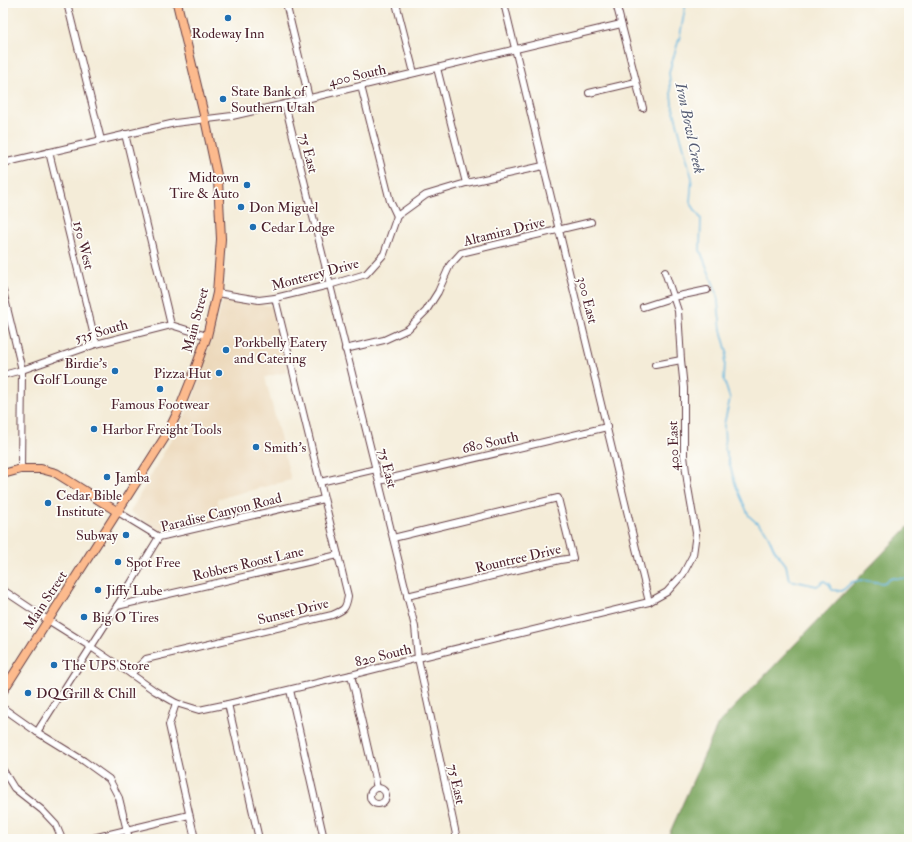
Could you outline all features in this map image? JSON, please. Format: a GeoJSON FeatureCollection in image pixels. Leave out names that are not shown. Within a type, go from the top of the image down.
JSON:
{"type":"FeatureCollection","features":[{"type":"Feature","properties":{"kind":"main road","name":"Main Street"},"geometry":{"type":"LineString","coordinates":[[3,691],[167,434],[194,375],[207,336],[217,293],[221,239],[218,180],[177,3]]}},
{"type":"Feature","properties":{"kind":"main road"},"geometry":{"type":"LineString","coordinates":[[3,474],[41,468],[56,473],[118,512]]}},
{"type":"Feature","properties":{"kind":"street"},"geometry":{"type":"LineString","coordinates":[[67,3],[101,140]]}},
{"type":"Feature","properties":{"kind":"street"},"geometry":{"type":"LineString","coordinates":[[286,3],[309,98]]}},
{"type":"Feature","properties":{"kind":"street"},"geometry":{"type":"LineString","coordinates":[[396,3],[414,73]]}},
{"type":"Feature","properties":{"kind":"street","name":"300 East"},"geometry":{"type":"LineString","coordinates":[[504,3],[649,602]]}},
{"type":"Feature","properties":{"kind":"street"},"geometry":{"type":"LineString","coordinates":[[616,3],[644,108]]}},
{"type":"Feature","properties":{"kind":"street","name":"400 South"},"geometry":{"type":"LineString","coordinates":[[3,163],[175,123],[232,116],[621,24]]}},
{"type":"Feature","properties":{"kind":"street"},"geometry":{"type":"LineString","coordinates":[[437,68],[466,183]]}},
{"type":"Feature","properties":{"kind":"street"},"geometry":{"type":"LineString","coordinates":[[589,93],[636,82]]}},
{"type":"Feature","properties":{"kind":"street"},"geometry":{"type":"LineString","coordinates":[[361,86],[390,201],[396,216],[426,195],[466,183],[543,166]]}},
{"type":"Feature","properties":{"kind":"street","name":"75 East"},"geometry":{"type":"LineString","coordinates":[[285,104],[415,626],[418,658],[457,839]]}},
{"type":"Feature","properties":{"kind":"street"},"geometry":{"type":"LineString","coordinates":[[125,134],[171,325],[207,336]]}},
{"type":"Feature","properties":{"kind":"street","name":"150 West"},"geometry":{"type":"LineString","coordinates":[[49,152],[96,344]]}},
{"type":"Feature","properties":{"kind":"street","name":"Monterey Drive"},"geometry":{"type":"LineString","coordinates":[[217,293],[259,300],[275,298],[329,285],[366,274],[384,254],[396,216]]}},
{"type":"Feature","properties":{"kind":"street","name":"Altamira Drive"},"geometry":{"type":"LineString","coordinates":[[345,349],[384,340],[408,329],[426,311],[438,292],[450,265],[461,253],[591,222]]}},
{"type":"Feature","properties":{"kind":"street","name":"400 East"},"geometry":{"type":"LineString","coordinates":[[649,602],[667,592],[683,574],[693,555],[696,533],[684,456],[684,388],[678,311],[665,272]]}},
{"type":"Feature","properties":{"kind":"street"},"geometry":{"type":"LineString","coordinates":[[3,290],[22,370],[21,470]]}},
{"type":"Feature","properties":{"kind":"street"},"geometry":{"type":"LineString","coordinates":[[643,307],[674,297],[707,290]]}},
{"type":"Feature","properties":{"kind":"street","name":"Sunset Drive"},"geometry":{"type":"LineString","coordinates":[[131,674],[146,659],[332,615],[342,611],[347,605],[348,596],[275,298]]}},
{"type":"Feature","properties":{"kind":"street","name":"535 South"},"geometry":{"type":"LineString","coordinates":[[3,375],[22,370],[96,344],[171,325]]}},
{"type":"Feature","properties":{"kind":"street"},"geometry":{"type":"LineString","coordinates":[[655,365],[681,360]]}},
{"type":"Feature","properties":{"kind":"street","name":"680 South"},"geometry":{"type":"LineString","coordinates":[[379,481],[606,427]]}},
{"type":"Feature","properties":{"kind":"street"},"geometry":{"type":"LineString","coordinates":[[320,482],[376,469]]}},
{"type":"Feature","properties":{"kind":"street","name":"Rountree Drive"},"geometry":{"type":"LineString","coordinates":[[393,538],[558,498],[573,558],[407,596]]}},
{"type":"Feature","properties":{"kind":"street","name":"Paradise Canyon Road"},"geometry":{"type":"LineString","coordinates":[[37,732],[159,537],[324,499]]}},
{"type":"Feature","properties":{"kind":"street"},"geometry":{"type":"LineString","coordinates":[[118,512],[159,537]]}},
{"type":"Feature","properties":{"kind":"street","name":"Robbers Roost Lane"},"geometry":{"type":"LineString","coordinates":[[117,606],[338,555]]}},
{"type":"Feature","properties":{"kind":"street"},"geometry":{"type":"LineString","coordinates":[[3,590],[131,674]]}},
{"type":"Feature","properties":{"kind":"street","name":"820 South"},"geometry":{"type":"LineString","coordinates":[[131,674],[155,691],[176,703],[199,710],[290,690],[649,602]]}},
{"type":"Feature","properties":{"kind":"street"},"geometry":{"type":"LineString","coordinates":[[351,675],[377,788]]}},
{"type":"Feature","properties":{"kind":"street"},"geometry":{"type":"LineString","coordinates":[[290,690],[324,839]]}},
{"type":"Feature","properties":{"kind":"street"},"geometry":{"type":"LineString","coordinates":[[176,703],[169,725],[195,839]]}},
{"type":"Feature","properties":{"kind":"street"},"geometry":{"type":"LineString","coordinates":[[228,704],[259,839]]}},
{"type":"Feature","properties":{"kind":"street"},"geometry":{"type":"LineString","coordinates":[[3,708],[37,732],[84,761],[108,779],[119,798],[129,839]]}},
{"type":"Feature","properties":{"kind":"street"},"geometry":{"type":"LineString","coordinates":[[3,770],[14,788],[42,810],[56,825],[62,839]]}},
{"type":"Feature","properties":{"kind":"street"},"geometry":{"type":"LineString","coordinates":[[89,839],[189,815]]}},
{"type":"Feature","properties":{"kind":"shaded area"},"geometry":{"type":"Polygon","coordinates":[[[223,300],[272,306],[288,372],[265,377],[291,480],[217,499],[222,519],[159,531],[130,512],[191,405],[223,300]]]}},
{"type":"Feature","properties":{"kind":"green space"},"geometry":{"type":"Polygon","coordinates":[[[909,526],[909,839],[667,839],[718,724],[909,526]]]}},
{"type":"Feature","properties":{"kind":"waterway","name":"Iron Bowl Creek"},"geometry":{"type":"LineString","coordinates":[[686,3],[680,36],[669,72],[672,104],[692,178],[690,202],[701,219],[700,250],[717,293],[721,330],[727,352],[724,380],[730,399],[724,424],[725,449],[736,486],[749,516],[766,531],[774,549],[786,565],[789,580],[817,586],[824,581],[829,584],[832,590],[842,591],[852,582],[861,580],[883,583],[892,578],[909,579]]}},
{"type":"Feature","properties":{"kind":"place","name":"Rodeway Inn"},"geometry":{"type":"Point","coordinates":[228,18]}},
{"type":"Feature","properties":{"kind":"place","name":"State Bank of Southern Utah"},"geometry":{"type":"Point","coordinates":[223,99]}},
{"type":"Feature","properties":{"kind":"place","name":"Midtown Tire & Auto"},"geometry":{"type":"Point","coordinates":[247,185]}},
{"type":"Feature","properties":{"kind":"place","name":"Don Miguel"},"geometry":{"type":"Point","coordinates":[241,207]}},
{"type":"Feature","properties":{"kind":"place","name":"Cedar Lodge"},"geometry":{"type":"Point","coordinates":[253,227]}},
{"type":"Feature","properties":{"kind":"place","name":"Porkbelly Eatery and Catering"},"geometry":{"type":"Point","coordinates":[226,350]}},
{"type":"Feature","properties":{"kind":"place","name":"Birdie's Golf Lounge"},"geometry":{"type":"Point","coordinates":[115,371]}},
{"type":"Feature","properties":{"kind":"place","name":"Pizza Hut"},"geometry":{"type":"Point","coordinates":[219,373]}},
{"type":"Feature","properties":{"kind":"place","name":"Famous Footwear"},"geometry":{"type":"Point","coordinates":[160,389]}},
{"type":"Feature","properties":{"kind":"place","name":"Harbor Freight Tools"},"geometry":{"type":"Point","coordinates":[94,429]}},
{"type":"Feature","properties":{"kind":"place","name":"Smith's"},"geometry":{"type":"Point","coordinates":[256,447]}},
{"type":"Feature","properties":{"kind":"place","name":"Jamba"},"geometry":{"type":"Point","coordinates":[107,477]}},
{"type":"Feature","properties":{"kind":"place","name":"Cedar Bible Institute"},"geometry":{"type":"Point","coordinates":[48,503]}},
{"type":"Feature","properties":{"kind":"place","name":"Subway"},"geometry":{"type":"Point","coordinates":[126,535]}},
{"type":"Feature","properties":{"kind":"place","name":"Spot Free"},"geometry":{"type":"Point","coordinates":[118,562]}},
{"type":"Feature","properties":{"kind":"place","name":"Jiffy Lube"},"geometry":{"type":"Point","coordinates":[98,590]}},
{"type":"Feature","properties":{"kind":"place","name":"Big O Tires"},"geometry":{"type":"Point","coordinates":[84,617]}},
{"type":"Feature","properties":{"kind":"place","name":"The UPS Store"},"geometry":{"type":"Point","coordinates":[54,665]}},
{"type":"Feature","properties":{"kind":"place","name":"DQ Grill & Chill"},"geometry":{"type":"Point","coordinates":[28,693]}}]}
